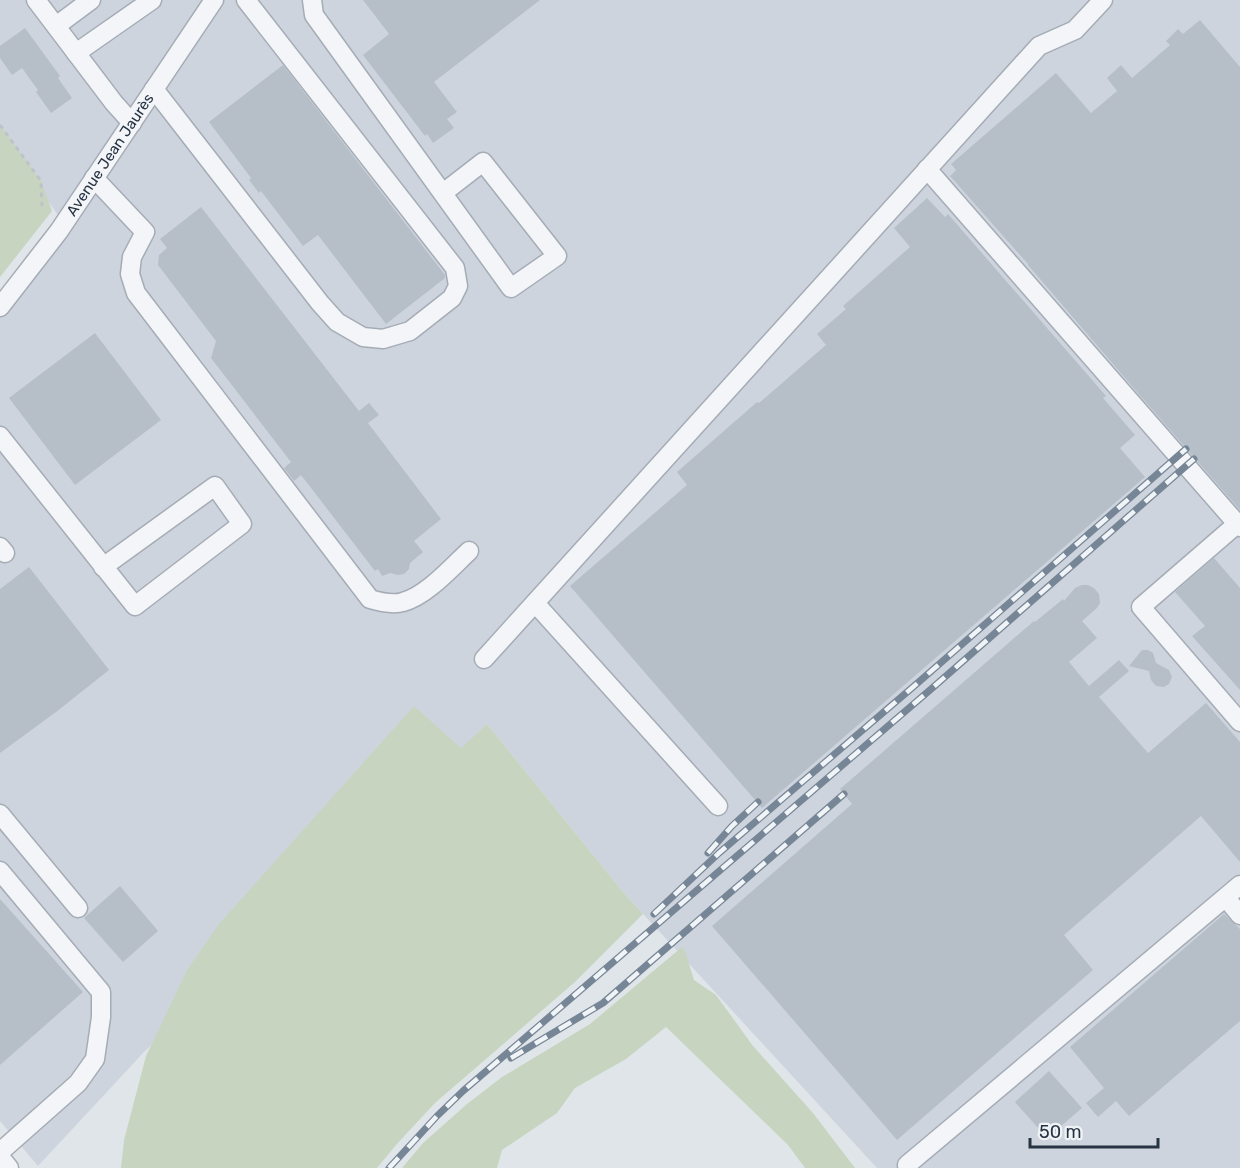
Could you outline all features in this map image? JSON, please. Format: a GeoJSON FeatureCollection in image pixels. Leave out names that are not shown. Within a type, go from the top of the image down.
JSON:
{"type":"FeatureCollection","features":[{"type":"Feature","properties":{"kind":"street"},"geometry":{"type":"LineString","coordinates":[[36,0],[114,103],[132,123]]}},
{"type":"Feature","properties":{"kind":"street"},"geometry":{"type":"LineString","coordinates":[[56,26],[91,0]]}},
{"type":"Feature","properties":{"kind":"street"},"geometry":{"type":"LineString","coordinates":[[76,53],[152,0]]}},
{"type":"Feature","properties":{"kind":"street","name":"Avenue Jean Jaurès"},"geometry":{"type":"LineString","coordinates":[[0,307],[59,231],[214,0]]}},
{"type":"Feature","properties":{"kind":"street"},"geometry":{"type":"LineString","coordinates":[[154,89],[336,322],[363,338],[383,339],[410,331],[452,298],[458,286],[455,268],[246,0]]}},
{"type":"Feature","properties":{"kind":"street"},"geometry":{"type":"LineString","coordinates":[[312,0],[314,15],[443,193],[512,288],[557,256],[483,162],[443,193]]}},
{"type":"Feature","properties":{"kind":"street"},"geometry":{"type":"LineString","coordinates":[[484,659],[1039,46],[1075,30],[1103,0]]}},
{"type":"Feature","properties":{"kind":"street"},"geometry":{"type":"LineString","coordinates":[[927,169],[1239,525],[1141,607],[1240,722]]}},
{"type":"Feature","properties":{"kind":"street"},"geometry":{"type":"LineString","coordinates":[[94,178],[145,232],[132,257],[130,274],[136,293],[370,599],[401,603],[421,595],[469,551]]}},
{"type":"Feature","properties":{"kind":"street"},"geometry":{"type":"LineString","coordinates":[[0,436],[103,567],[135,606],[242,524],[215,486],[103,567]]}},
{"type":"Feature","properties":{"kind":"street"},"geometry":{"type":"LineString","coordinates":[[535,603],[718,806]]}},
{"type":"Feature","properties":{"kind":"street"},"geometry":{"type":"LineString","coordinates":[[0,814],[78,908]]}},
{"type":"Feature","properties":{"kind":"street"},"geometry":{"type":"LineString","coordinates":[[0,871],[101,992],[101,1017],[94,1059],[78,1083],[0,1152]]}},
{"type":"Feature","properties":{"kind":"street"},"geometry":{"type":"LineString","coordinates":[[907,1165],[1240,885]]}},
{"type":"Feature","properties":{"kind":"street"},"geometry":{"type":"LineString","coordinates":[[1226,898],[1240,915]]}},
{"type":"Feature","properties":{"kind":"street"},"geometry":{"type":"LineString","coordinates":[[0,1157],[9,1168]]}},
{"type":"Feature","properties":{"kind":"path"},"geometry":{"type":"LineString","coordinates":[[0,125],[40,181],[42,208]]}},
{"type":"Feature","properties":{"kind":"shaded area"},"geometry":{"type":"Polygon","coordinates":[[[0,0],[1240,0],[1240,1168],[877,1168],[623,892],[487,724],[144,1052],[38,1166],[0,1121],[0,309],[63,222],[0,135],[0,0]]]}},
{"type":"Feature","properties":{"kind":"green space"},"geometry":{"type":"Polygon","coordinates":[[[0,125],[41,181],[52,211],[0,277],[0,125]]]}},
{"type":"Feature","properties":{"kind":"green space"},"geometry":{"type":"Polygon","coordinates":[[[414,706],[461,748],[487,724],[643,914],[575,982],[435,1103],[377,1168],[121,1168],[124,1140],[146,1056],[187,970],[219,924],[414,706]]]}},
{"type":"Feature","properties":{"kind":"green space"},"geometry":{"type":"Polygon","coordinates":[[[682,947],[694,980],[716,995],[753,1046],[813,1113],[855,1168],[805,1168],[788,1145],[666,1027],[626,1059],[575,1088],[557,1113],[502,1150],[497,1168],[402,1168],[423,1143],[467,1104],[502,1077],[590,1024],[682,947]]]}},
{"type":"Feature","properties":{"kind":"building"},"geometry":{"type":"Polygon","coordinates":[[[363,0],[540,0],[434,82],[457,112],[447,119],[454,128],[433,143],[427,134],[425,136],[363,55],[389,34],[363,0]]]}},
{"type":"Feature","properties":{"kind":"building"},"geometry":{"type":"Polygon","coordinates":[[[1200,20],[1240,67],[1240,510],[950,176],[956,170],[951,164],[1056,73],[1091,113],[1117,91],[1107,78],[1121,65],[1132,78],[1170,45],[1166,41],[1178,29],[1183,34],[1200,20]]]}},
{"type":"Feature","properties":{"kind":"building"},"geometry":{"type":"Polygon","coordinates":[[[25,28],[60,76],[58,78],[72,98],[51,113],[22,68],[12,75],[0,58],[0,46],[25,28]]]}},
{"type":"Feature","properties":{"kind":"building"},"geometry":{"type":"Polygon","coordinates":[[[283,65],[445,275],[445,278],[386,324],[318,235],[303,246],[261,191],[259,193],[249,180],[251,178],[209,122],[283,65]]]}},
{"type":"Feature","properties":{"kind":"building"},"geometry":{"type":"Polygon","coordinates":[[[927,198],[945,217],[948,214],[1106,396],[1103,398],[1135,435],[1120,448],[1145,477],[762,808],[570,586],[687,485],[677,472],[826,345],[817,334],[846,309],[843,306],[910,247],[894,228],[927,198]]]}},
{"type":"Feature","properties":{"kind":"building"},"geometry":{"type":"Polygon","coordinates":[[[201,207],[359,411],[369,403],[379,415],[368,423],[441,519],[414,541],[423,552],[410,563],[409,569],[404,574],[390,573],[382,576],[378,569],[375,571],[301,475],[294,481],[284,468],[291,462],[211,358],[216,341],[158,265],[159,255],[167,248],[160,239],[201,207]]]}},
{"type":"Feature","properties":{"kind":"building"},"geometry":{"type":"Polygon","coordinates":[[[95,333],[161,420],[75,485],[9,398],[95,333]]]}},
{"type":"Feature","properties":{"kind":"building"},"geometry":{"type":"Polygon","coordinates":[[[1214,558],[1240,588],[1240,690],[1192,636],[1205,626],[1175,592],[1214,558]]]}},
{"type":"Feature","properties":{"kind":"building"},"geometry":{"type":"Polygon","coordinates":[[[29,567],[109,670],[0,753],[0,589],[29,567]]]}},
{"type":"Feature","properties":{"kind":"building"},"geometry":{"type":"Polygon","coordinates":[[[1082,585],[1094,588],[1099,594],[1100,603],[1097,608],[1082,621],[1097,638],[1069,662],[1089,686],[1119,660],[1129,671],[1099,697],[1148,753],[1206,703],[1240,742],[1240,862],[1201,816],[1064,935],[1093,970],[897,1140],[712,926],[852,804],[840,789],[1034,621],[1063,599],[1064,601],[1075,588],[1082,585]]]}},
{"type":"Feature","properties":{"kind":"building"},"geometry":{"type":"Polygon","coordinates":[[[1142,650],[1153,653],[1156,663],[1169,670],[1172,677],[1169,684],[1164,687],[1156,686],[1151,680],[1149,671],[1129,666],[1142,650]]]}},
{"type":"Feature","properties":{"kind":"building"},"geometry":{"type":"Polygon","coordinates":[[[120,886],[158,931],[123,962],[84,918],[120,886]]]}},
{"type":"Feature","properties":{"kind":"building"},"geometry":{"type":"Polygon","coordinates":[[[0,899],[83,992],[0,1065],[0,899]]]}},
{"type":"Feature","properties":{"kind":"building"},"geometry":{"type":"Polygon","coordinates":[[[1224,914],[1240,929],[1240,1021],[1129,1116],[1116,1101],[1098,1117],[1086,1103],[1104,1088],[1070,1047],[1224,914]]]}},
{"type":"Feature","properties":{"kind":"building"},"geometry":{"type":"Polygon","coordinates":[[[1049,1071],[1082,1108],[1047,1138],[1015,1102],[1049,1071]]]}},
{"type":"Feature","properties":{"kind":"railway"},"geometry":{"type":"LineString","coordinates":[[654,914],[719,853],[1186,449]]}},
{"type":"Feature","properties":{"kind":"railway"},"geometry":{"type":"LineString","coordinates":[[389,1168],[463,1091],[930,690],[1194,459]]}},
{"type":"Feature","properties":{"kind":"railway"},"geometry":{"type":"LineString","coordinates":[[511,1058],[603,1003],[844,794]]}},
{"type":"Feature","properties":{"kind":"railway"},"geometry":{"type":"LineString","coordinates":[[708,853],[758,802]]}}]}
